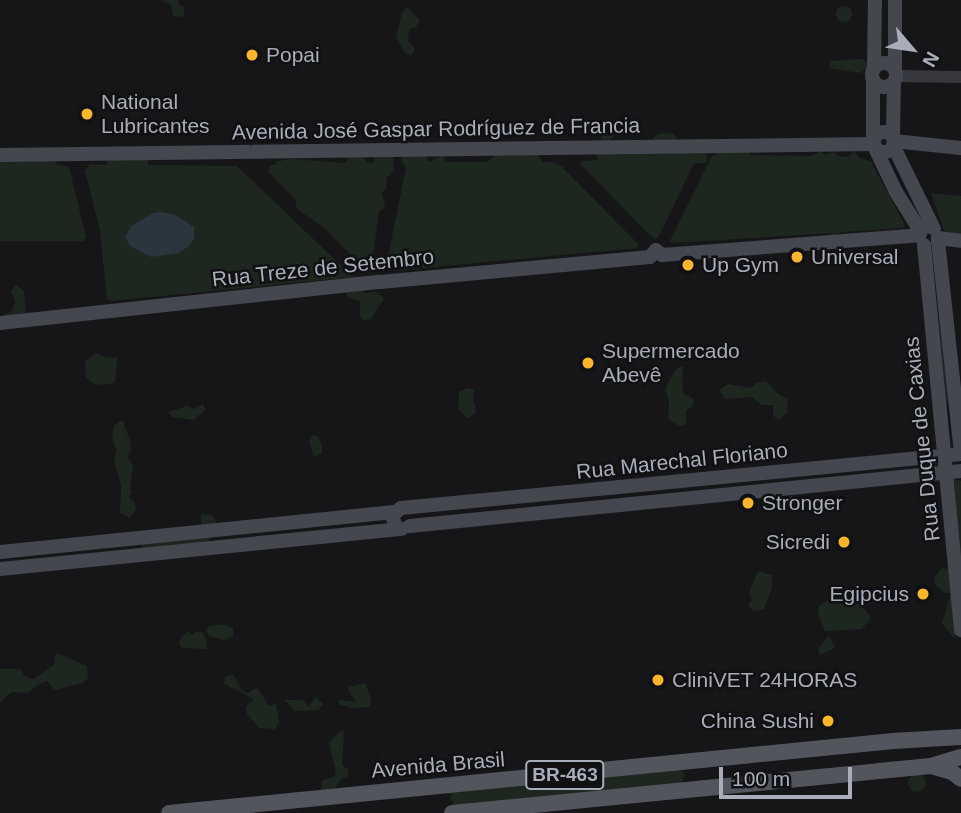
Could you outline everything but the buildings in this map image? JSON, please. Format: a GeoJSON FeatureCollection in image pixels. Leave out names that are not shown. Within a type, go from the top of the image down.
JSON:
{"type":"FeatureCollection","features":[{"type":"Feature","properties":{"kind":"main road"},"geometry":{"type":"LineString","coordinates":[[874,144],[875,0]]}},
{"type":"Feature","properties":{"kind":"main road"},"geometry":{"type":"LineString","coordinates":[[895,0],[893,141],[961,148]]}},
{"type":"Feature","properties":{"kind":"main road"},"geometry":{"type":"LineString","coordinates":[[874,74],[887,63],[895,76]]}},
{"type":"Feature","properties":{"kind":"main road","name":"Avenida José Gaspar Rodríguez de Francia"},"geometry":{"type":"LineString","coordinates":[[0,155],[874,144],[883,152],[893,141]]}},
{"type":"Feature","properties":{"kind":"main road","name":"Rua Duque de Caxias"},"geometry":{"type":"LineString","coordinates":[[893,141],[929,237],[961,454]]}},
{"type":"Feature","properties":{"kind":"main road","name":"Rua Duque de Caxias"},"geometry":{"type":"LineString","coordinates":[[874,144],[896,192],[929,237],[940,411],[945,455],[953,472],[961,630]]}},
{"type":"Feature","properties":{"kind":"main road","name":"Rua Treze de Setembro"},"geometry":{"type":"LineString","coordinates":[[0,323],[656,256],[929,237],[961,241]]}},
{"type":"Feature","properties":{"kind":"main road"},"geometry":{"type":"LineString","coordinates":[[940,411],[956,409]]}},
{"type":"Feature","properties":{"kind":"main road","name":"Rua Marechal Floriano"},"geometry":{"type":"LineString","coordinates":[[0,552],[961,454]]}},
{"type":"Feature","properties":{"kind":"main road"},"geometry":{"type":"LineString","coordinates":[[890,461],[892,478]]}},
{"type":"Feature","properties":{"kind":"main road","name":"Rua Marechal Floriano"},"geometry":{"type":"LineString","coordinates":[[0,569],[953,472]]}},
{"type":"Feature","properties":{"kind":"main road"},"geometry":{"type":"LineString","coordinates":[[765,473],[767,490]]}},
{"type":"Feature","properties":{"kind":"main road"},"geometry":{"type":"LineString","coordinates":[[400,511],[391,520],[403,527]]}},
{"type":"Feature","properties":{"kind":"main road"},"geometry":{"type":"LineString","coordinates":[[342,517],[344,534]]}},
{"type":"Feature","properties":{"kind":"main road"},"geometry":{"type":"LineString","coordinates":[[42,548],[44,565]]}},
{"type":"Feature","properties":{"kind":"main road","name":"Avenida Brasil"},"geometry":{"type":"LineString","coordinates":[[169,813],[893,741],[961,737]]}},
{"type":"Feature","properties":{"kind":"main road","name":"BR-463"},"geometry":{"type":"LineString","coordinates":[[452,813],[931,766],[961,757]]}},
{"type":"Feature","properties":{"kind":"main road"},"geometry":{"type":"LineString","coordinates":[[931,766],[952,772],[961,779]]}},
{"type":"Feature","properties":{"kind":"street"},"geometry":{"type":"LineString","coordinates":[[895,76],[961,77]]}},
{"type":"Feature","properties":{"kind":"shaded area"},"geometry":{"type":"Polygon","coordinates":[[[160,0],[179,0],[178,4],[185,7],[183,17],[173,16],[171,5],[160,0]]]}},
{"type":"Feature","properties":{"kind":"shaded area"},"geometry":{"type":"Polygon","coordinates":[[[841,6],[847,6],[852,14],[850,20],[841,22],[836,17],[836,11],[841,6]]]}},
{"type":"Feature","properties":{"kind":"shaded area"},"geometry":{"type":"Polygon","coordinates":[[[407,7],[420,20],[416,27],[409,29],[408,41],[415,49],[411,56],[404,52],[396,36],[402,13],[407,7]]]}},
{"type":"Feature","properties":{"kind":"shaded area"},"geometry":{"type":"Polygon","coordinates":[[[861,59],[868,62],[867,68],[860,73],[829,68],[831,61],[861,59]]]}},
{"type":"Feature","properties":{"kind":"shaded area"},"geometry":{"type":"Polygon","coordinates":[[[603,120],[618,133],[608,141],[602,140],[599,129],[603,120]]]}},
{"type":"Feature","properties":{"kind":"shaded area"},"geometry":{"type":"Polygon","coordinates":[[[674,134],[678,140],[705,151],[707,160],[706,163],[694,163],[658,238],[654,239],[580,164],[582,161],[597,160],[596,152],[625,140],[652,141],[656,135],[674,134]]]}},
{"type":"Feature","properties":{"kind":"shaded area"},"geometry":{"type":"Polygon","coordinates":[[[716,145],[749,151],[750,155],[812,156],[820,151],[826,155],[834,152],[838,156],[848,157],[854,151],[859,157],[871,162],[905,225],[903,228],[842,232],[832,236],[831,233],[672,243],[670,241],[712,156],[716,155],[716,145]]]}},
{"type":"Feature","properties":{"kind":"shaded area"},"geometry":{"type":"Polygon","coordinates":[[[351,154],[363,156],[367,163],[374,162],[376,155],[393,156],[394,169],[387,178],[386,189],[382,192],[385,207],[379,212],[371,269],[366,270],[324,228],[297,209],[295,199],[267,171],[271,165],[277,165],[275,162],[290,159],[346,163],[351,154]]]}},
{"type":"Feature","properties":{"kind":"shaded area"},"geometry":{"type":"Polygon","coordinates":[[[498,154],[537,154],[543,162],[553,162],[562,167],[639,245],[637,248],[391,271],[386,266],[406,168],[401,160],[405,155],[427,157],[428,162],[444,155],[445,162],[487,162],[498,154]]]}},
{"type":"Feature","properties":{"kind":"shaded area"},"geometry":{"type":"Polygon","coordinates":[[[0,155],[56,159],[56,164],[69,167],[86,237],[83,241],[0,241],[0,155]]]}},
{"type":"Feature","properties":{"kind":"shaded area"},"geometry":{"type":"Polygon","coordinates":[[[109,157],[148,157],[148,165],[237,166],[351,275],[365,280],[363,293],[376,292],[383,300],[371,319],[364,321],[360,316],[360,301],[349,298],[342,289],[344,278],[110,301],[107,299],[100,231],[85,171],[90,164],[106,165],[109,157]]]}},
{"type":"Feature","properties":{"kind":"shaded area"},"geometry":{"type":"Polygon","coordinates":[[[931,193],[961,196],[961,235],[948,234],[944,230],[931,193]]]}},
{"type":"Feature","properties":{"kind":"shaded area"},"geometry":{"type":"Polygon","coordinates":[[[154,213],[175,215],[194,227],[194,238],[189,246],[179,253],[151,257],[130,246],[125,237],[131,226],[154,213]]]}},
{"type":"Feature","properties":{"kind":"shaded area"},"geometry":{"type":"Polygon","coordinates":[[[933,253],[949,402],[947,403],[946,402],[933,253]]]}},
{"type":"Feature","properties":{"kind":"shaded area"},"geometry":{"type":"Polygon","coordinates":[[[16,285],[24,291],[26,313],[3,317],[13,310],[15,301],[11,291],[16,285]]]}},
{"type":"Feature","properties":{"kind":"shaded area"},"geometry":{"type":"Polygon","coordinates":[[[97,353],[107,358],[117,357],[115,383],[96,385],[86,378],[85,361],[97,353]]]}},
{"type":"Feature","properties":{"kind":"shaded area"},"geometry":{"type":"Polygon","coordinates":[[[683,366],[684,394],[694,399],[692,407],[686,410],[686,424],[679,426],[668,419],[669,400],[665,389],[676,369],[683,366]]]}},
{"type":"Feature","properties":{"kind":"shaded area"},"geometry":{"type":"Polygon","coordinates":[[[766,381],[778,394],[788,399],[787,413],[778,420],[773,415],[773,405],[762,405],[751,397],[725,399],[719,390],[728,384],[751,388],[756,383],[766,381]]]}},
{"type":"Feature","properties":{"kind":"shaded area"},"geometry":{"type":"Polygon","coordinates":[[[467,388],[474,390],[473,401],[476,407],[475,414],[467,418],[458,408],[459,392],[467,388]]]}},
{"type":"Feature","properties":{"kind":"shaded area"},"geometry":{"type":"Polygon","coordinates":[[[203,404],[205,410],[194,420],[173,417],[168,412],[187,406],[194,409],[203,404]]]}},
{"type":"Feature","properties":{"kind":"shaded area"},"geometry":{"type":"Polygon","coordinates":[[[123,421],[130,441],[131,451],[127,457],[133,465],[130,489],[132,492],[129,498],[135,502],[136,509],[130,518],[120,513],[121,485],[114,460],[117,450],[112,440],[114,426],[123,421]]]}},
{"type":"Feature","properties":{"kind":"shaded area"},"geometry":{"type":"Polygon","coordinates":[[[312,435],[318,436],[322,446],[322,453],[314,457],[309,441],[312,435]]]}},
{"type":"Feature","properties":{"kind":"shaded area"},"geometry":{"type":"Polygon","coordinates":[[[954,479],[961,481],[961,554],[959,553],[954,479]]]}},
{"type":"Feature","properties":{"kind":"shaded area"},"geometry":{"type":"Polygon","coordinates":[[[201,514],[212,515],[217,521],[209,529],[209,544],[143,549],[141,546],[142,542],[201,528],[201,514]]]}},
{"type":"Feature","properties":{"kind":"shaded area"},"geometry":{"type":"Polygon","coordinates":[[[942,568],[957,571],[959,631],[954,638],[942,623],[951,593],[945,593],[936,585],[934,578],[942,568]]]}},
{"type":"Feature","properties":{"kind":"shaded area"},"geometry":{"type":"Polygon","coordinates":[[[758,571],[772,575],[772,588],[764,609],[754,611],[748,606],[752,600],[749,593],[758,571]]]}},
{"type":"Feature","properties":{"kind":"shaded area"},"geometry":{"type":"Polygon","coordinates":[[[826,601],[860,603],[871,618],[862,629],[825,631],[818,614],[819,606],[826,601]]]}},
{"type":"Feature","properties":{"kind":"shaded area"},"geometry":{"type":"Polygon","coordinates":[[[221,624],[233,628],[233,636],[224,640],[209,636],[206,629],[208,627],[221,624]]]}},
{"type":"Feature","properties":{"kind":"shaded area"},"geometry":{"type":"Polygon","coordinates":[[[188,631],[192,635],[197,631],[202,632],[207,640],[206,649],[182,648],[179,643],[188,631]]]}},
{"type":"Feature","properties":{"kind":"shaded area"},"geometry":{"type":"Polygon","coordinates":[[[829,635],[835,648],[820,655],[818,649],[829,635]]]}},
{"type":"Feature","properties":{"kind":"shaded area"},"geometry":{"type":"Polygon","coordinates":[[[58,653],[87,666],[88,678],[83,683],[54,690],[47,681],[43,682],[27,693],[11,692],[0,703],[0,669],[20,669],[25,676],[33,679],[54,665],[55,655],[58,653]]]}},
{"type":"Feature","properties":{"kind":"shaded area"},"geometry":{"type":"Polygon","coordinates":[[[233,674],[242,690],[248,693],[257,687],[269,706],[276,704],[279,722],[275,729],[259,728],[247,714],[246,707],[254,699],[224,684],[225,677],[233,674]]]}},
{"type":"Feature","properties":{"kind":"shaded area"},"geometry":{"type":"Polygon","coordinates":[[[365,683],[372,701],[369,707],[351,708],[339,704],[339,700],[356,702],[348,690],[349,687],[365,683]]]}},
{"type":"Feature","properties":{"kind":"shaded area"},"geometry":{"type":"Polygon","coordinates":[[[315,697],[323,704],[318,710],[295,711],[285,700],[303,700],[309,707],[315,697]]]}},
{"type":"Feature","properties":{"kind":"shaded area"},"geometry":{"type":"Polygon","coordinates":[[[342,730],[342,765],[348,769],[348,776],[341,779],[335,788],[324,790],[321,788],[322,781],[335,776],[336,773],[329,742],[342,730]]]}},
{"type":"Feature","properties":{"kind":"shaded area"},"geometry":{"type":"Polygon","coordinates":[[[679,768],[685,774],[682,783],[455,806],[450,799],[452,792],[679,768]]]}},
{"type":"Feature","properties":{"kind":"shaded area"},"geometry":{"type":"Polygon","coordinates":[[[917,774],[923,777],[926,783],[923,789],[917,792],[911,789],[908,783],[911,777],[917,774]]]}},
{"type":"Feature","properties":{"kind":"place","name":"Popai"},"geometry":{"type":"Point","coordinates":[252,55]}},
{"type":"Feature","properties":{"kind":"place","name":"National Lubricantes"},"geometry":{"type":"Point","coordinates":[87,114]}},
{"type":"Feature","properties":{"kind":"place","name":"Universal"},"geometry":{"type":"Point","coordinates":[797,257]}},
{"type":"Feature","properties":{"kind":"place","name":"Up Gym"},"geometry":{"type":"Point","coordinates":[688,265]}},
{"type":"Feature","properties":{"kind":"place","name":"Supermercado Abevê"},"geometry":{"type":"Point","coordinates":[588,363]}},
{"type":"Feature","properties":{"kind":"place","name":"Stronger"},"geometry":{"type":"Point","coordinates":[748,503]}},
{"type":"Feature","properties":{"kind":"place","name":"Sicredi"},"geometry":{"type":"Point","coordinates":[844,542]}},
{"type":"Feature","properties":{"kind":"place","name":"Egipcius"},"geometry":{"type":"Point","coordinates":[923,594]}},
{"type":"Feature","properties":{"kind":"place","name":"CliniVET 24HORAS"},"geometry":{"type":"Point","coordinates":[658,680]}},
{"type":"Feature","properties":{"kind":"place","name":"China Sushi"},"geometry":{"type":"Point","coordinates":[828,721]}}]}
